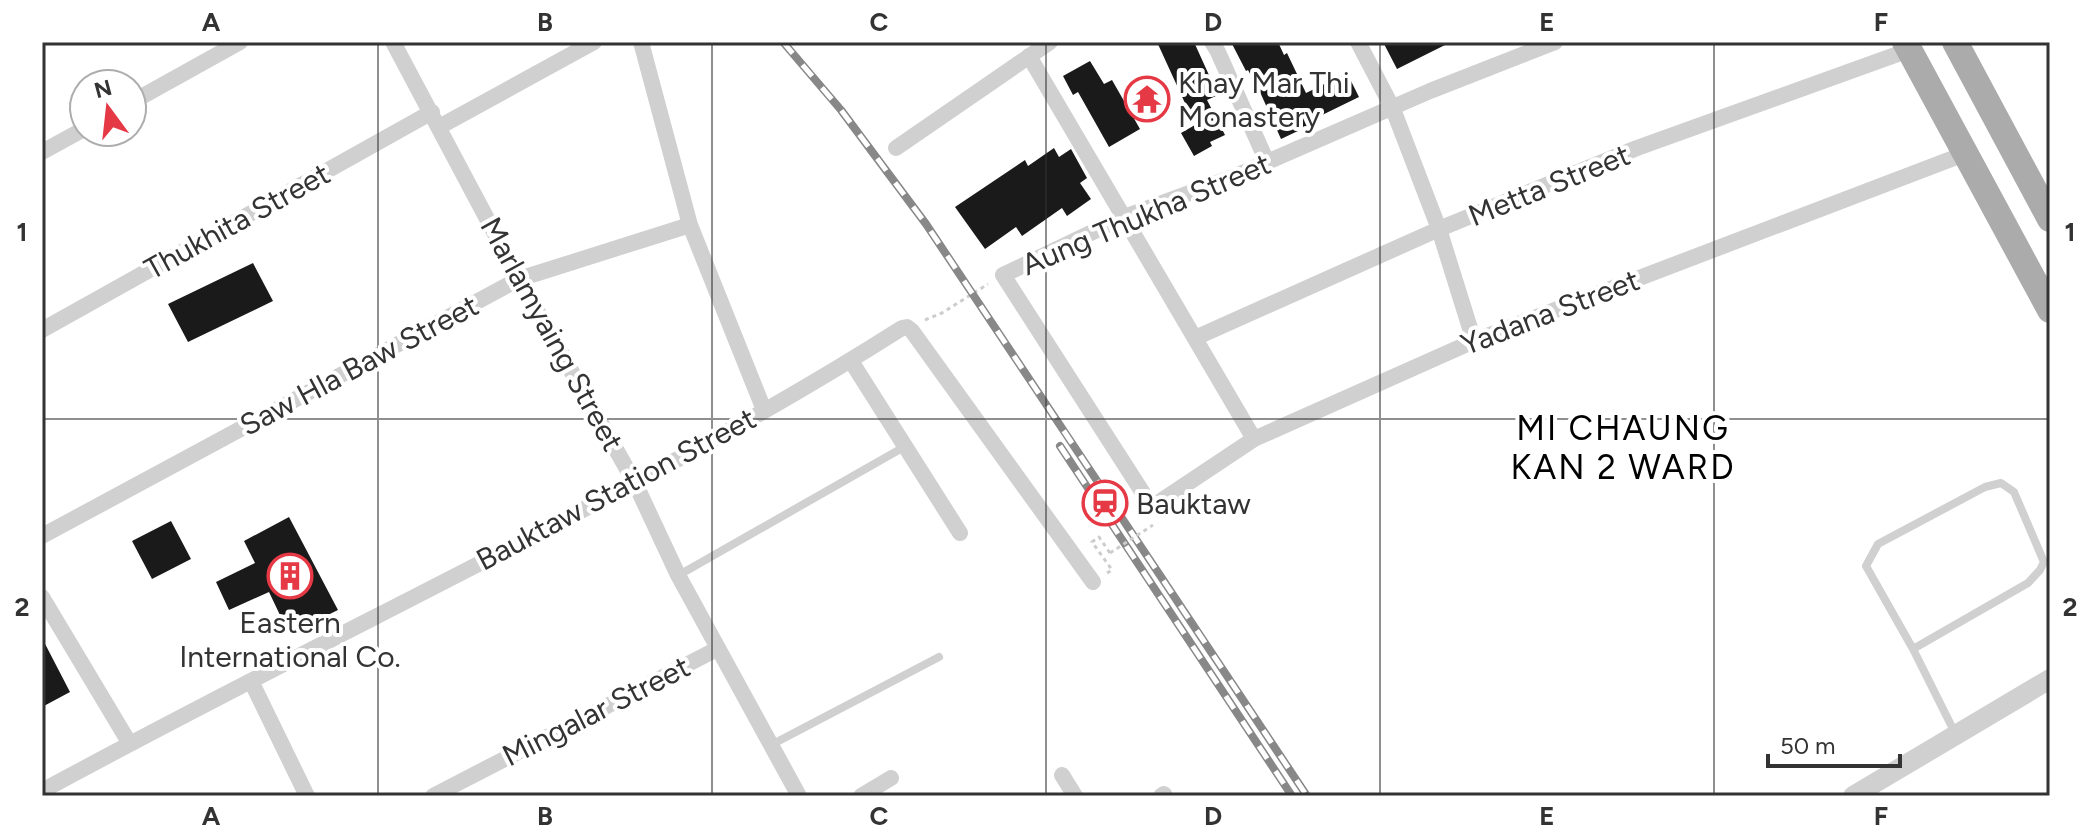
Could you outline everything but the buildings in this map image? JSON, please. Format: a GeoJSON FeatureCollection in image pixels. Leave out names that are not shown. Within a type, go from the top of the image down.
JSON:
{"type":"FeatureCollection","features":[{"type":"Feature","properties":{"kind":"main road"},"geometry":{"type":"LineString","coordinates":[[1955,42],[2050,219]]}},
{"type":"Feature","properties":{"kind":"main road"},"geometry":{"type":"LineString","coordinates":[[1907,46],[2050,310]]}},
{"type":"Feature","properties":{"kind":"street"},"geometry":{"type":"LineString","coordinates":[[148,93],[240,42]]}},
{"type":"Feature","properties":{"kind":"street","name":"Marlamyaing Street"},"geometry":{"type":"LineString","coordinates":[[393,42],[519,279],[635,483],[678,575],[799,796]]}},
{"type":"Feature","properties":{"kind":"street","name":"Thukhita Street"},"geometry":{"type":"LineString","coordinates":[[42,330],[435,120],[594,42]]}},
{"type":"Feature","properties":{"kind":"street"},"geometry":{"type":"LineString","coordinates":[[641,42],[690,225],[764,410]]}},
{"type":"Feature","properties":{"kind":"street"},"geometry":{"type":"LineString","coordinates":[[896,148],[1050,42]]}},
{"type":"Feature","properties":{"kind":"street"},"geometry":{"type":"LineString","coordinates":[[1212,42],[1267,162]]}},
{"type":"Feature","properties":{"kind":"street"},"geometry":{"type":"LineString","coordinates":[[1358,42],[1393,109],[1439,229],[1474,341]]}},
{"type":"Feature","properties":{"kind":"street","name":"Aung Thukha Street"},"geometry":{"type":"LineString","coordinates":[[1003,275],[1124,217],[1233,177],[1545,44]]}},
{"type":"Feature","properties":{"kind":"street","name":"Metta Street"},"geometry":{"type":"LineString","coordinates":[[1195,338],[1439,229],[1637,148],[1907,46]]}},
{"type":"Feature","properties":{"kind":"street"},"geometry":{"type":"LineString","coordinates":[[1029,56],[1254,439]]}},
{"type":"Feature","properties":{"kind":"street"},"geometry":{"type":"LineString","coordinates":[[42,152],[68,138]]}},
{"type":"Feature","properties":{"kind":"street","name":"Yadana Street"},"geometry":{"type":"LineString","coordinates":[[1152,516],[1254,439],[1474,341],[1967,153]]}},
{"type":"Feature","properties":{"kind":"street","name":"Saw Hla Baw Street"},"geometry":{"type":"LineString","coordinates":[[42,536],[519,279],[690,225]]}},
{"type":"Feature","properties":{"kind":"street"},"geometry":{"type":"LineString","coordinates":[[1003,275],[1152,516]]}},
{"type":"Feature","properties":{"kind":"street"},"geometry":{"type":"LineString","coordinates":[[907,327],[1093,582]]}},
{"type":"Feature","properties":{"kind":"street","name":"Bauktaw Station Street"},"geometry":{"type":"LineString","coordinates":[[42,791],[635,483],[907,327]]}},
{"type":"Feature","properties":{"kind":"street"},"geometry":{"type":"LineString","coordinates":[[851,361],[960,533]]}},
{"type":"Feature","properties":{"kind":"street"},"geometry":{"type":"LineString","coordinates":[[42,597],[130,744]]}},
{"type":"Feature","properties":{"kind":"street","name":"Mingalar Street"},"geometry":{"type":"LineString","coordinates":[[433,796],[717,649]]}},
{"type":"Feature","properties":{"kind":"street"},"geometry":{"type":"LineString","coordinates":[[1853,796],[2050,679]]}},
{"type":"Feature","properties":{"kind":"street"},"geometry":{"type":"LineString","coordinates":[[251,681],[307,796]]}},
{"type":"Feature","properties":{"kind":"street"},"geometry":{"type":"LineString","coordinates":[[1062,775],[1075,796]]}},
{"type":"Feature","properties":{"kind":"street"},"geometry":{"type":"LineString","coordinates":[[861,796],[891,778]]}},
{"type":"Feature","properties":{"kind":"lane"},"geometry":{"type":"LineString","coordinates":[[678,575],[904,447]]}},
{"type":"Feature","properties":{"kind":"lane"},"geometry":{"type":"LineString","coordinates":[[1913,649],[2028,583],[2040,570],[2044,562],[2014,492],[2001,483],[1985,487],[1878,544],[1866,566],[1957,735]]}},
{"type":"Feature","properties":{"kind":"lane"},"geometry":{"type":"LineString","coordinates":[[771,745],[939,657]]}},
{"type":"Feature","properties":{"kind":"path"},"geometry":{"type":"LineString","coordinates":[[907,327],[942,313],[1003,275]]}},
{"type":"Feature","properties":{"kind":"path"},"geometry":{"type":"LineString","coordinates":[[1093,582],[1112,570],[1092,542],[1099,537],[1110,553],[1152,516]]}},
{"type":"Feature","properties":{"kind":"railway"},"geometry":{"type":"LineString","coordinates":[[783,42],[841,110],[926,224],[1307,796]]}},
{"type":"Feature","properties":{"kind":"railway"},"geometry":{"type":"LineString","coordinates":[[1060,446],[1292,796]]}},
{"type":"Feature","properties":{"kind":"place","name":"Khay Mar Thi Monastery"},"geometry":{"type":"Point","coordinates":[1147,99]}},
{"type":"Feature","properties":{"kind":"place","name":"Bauktaw"},"geometry":{"type":"Point","coordinates":[1105,503]}},
{"type":"Feature","properties":{"kind":"place","name":"Eastern International Co."},"geometry":{"type":"Point","coordinates":[290,576]}},
{"type":"Feature","properties":{"kind":"district","name":"MI CHAUNG KAN 2 WARD"},"geometry":{"type":"Point","coordinates":[1623,448]}}]}
